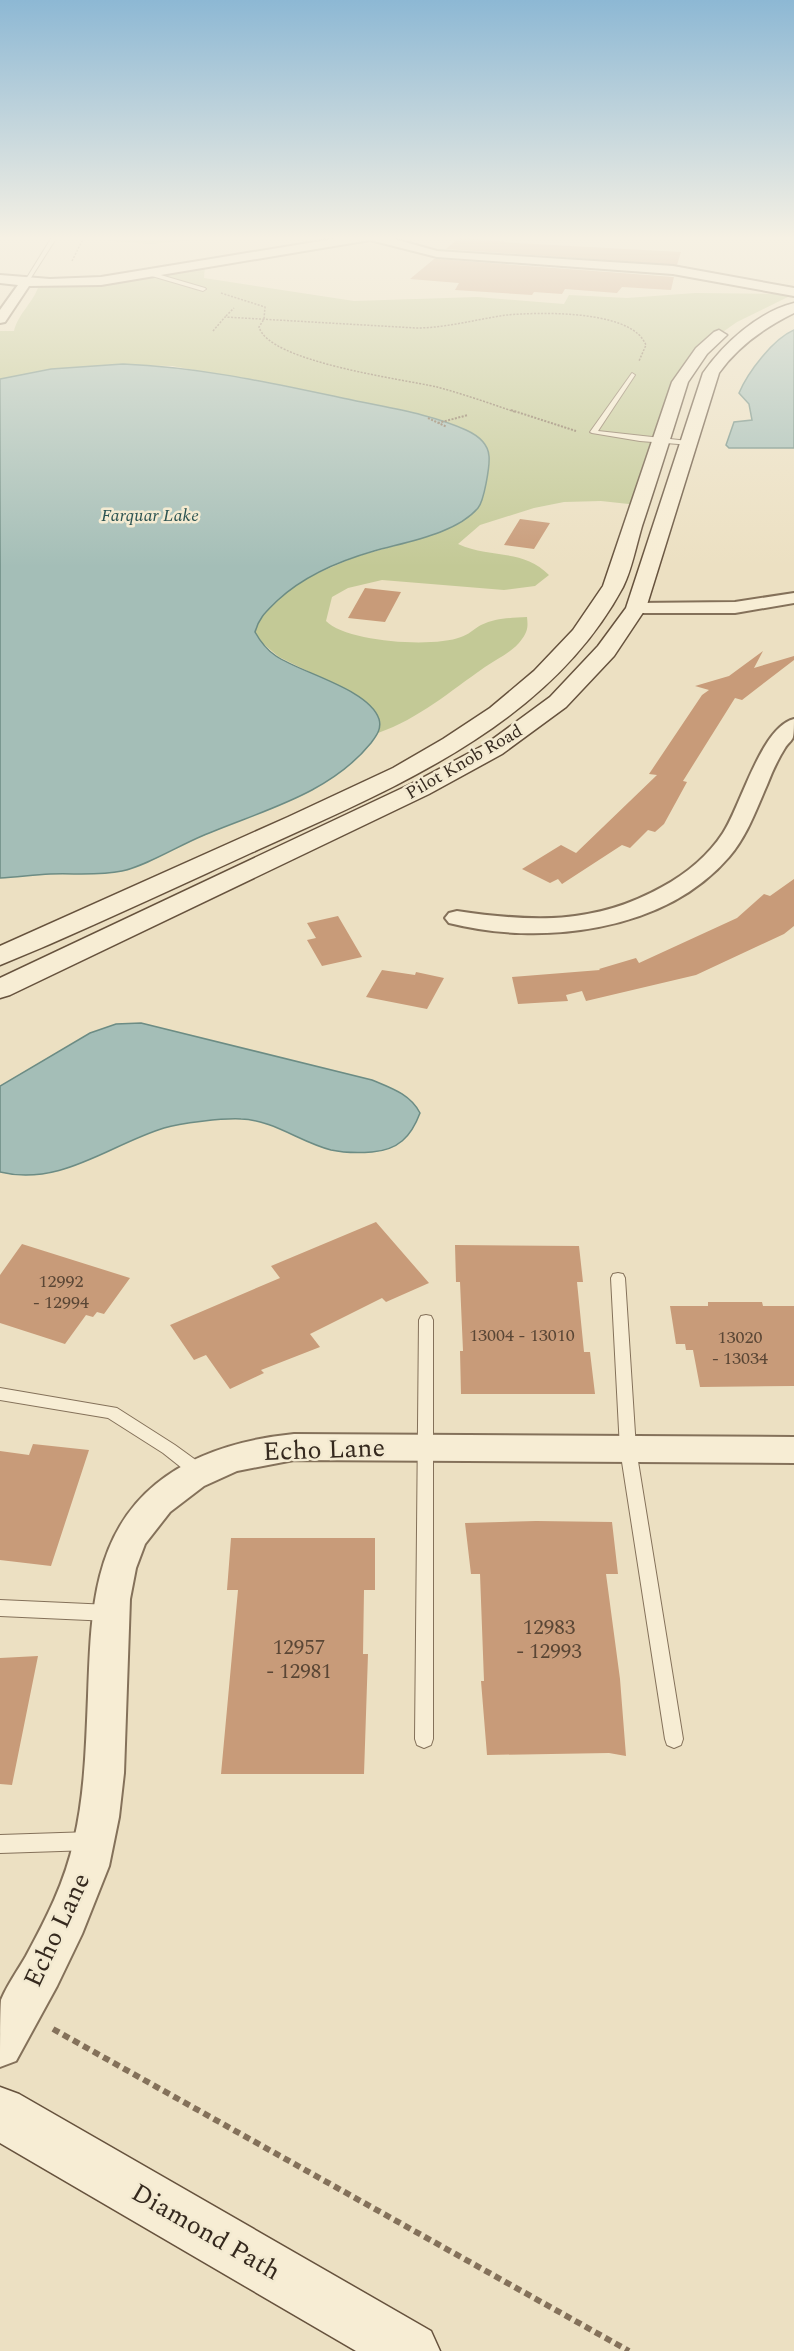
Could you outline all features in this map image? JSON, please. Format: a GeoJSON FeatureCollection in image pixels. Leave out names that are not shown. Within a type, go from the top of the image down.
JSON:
{"type":"FeatureCollection","features":[{"type":"Feature","properties":{"kind":"main road","name":"Pilot Knob Road"},"geometry":{"type":"LineString","coordinates":[[0,956],[331,807],[440,752],[482,725],[543,677],[566,653],[600,608],[613,586],[680,382],[688,368],[706,347]]}},
{"type":"Feature","properties":{"kind":"main road","name":"Pilot Knob Road"},"geometry":{"type":"LineString","coordinates":[[0,989],[420,789],[494,749],[558,702],[585,676],[606,651],[636,608],[711,373],[719,360],[733,347]]}},
{"type":"Feature","properties":{"kind":"main road"},"geometry":{"type":"LineString","coordinates":[[600,608],[636,608]]}},
{"type":"Feature","properties":{"kind":"main road","name":"Diamond Path"},"geometry":{"type":"LineString","coordinates":[[0,2113],[411,2351]]}},
{"type":"Feature","properties":{"kind":"street"},"geometry":{"type":"LineString","coordinates":[[636,608],[705,610],[743,608],[785,600],[794,614]]}},
{"type":"Feature","properties":{"kind":"street"},"geometry":{"type":"LineString","coordinates":[[457,918],[516,926],[558,926],[594,921],[634,909],[669,893],[698,875],[720,854],[735,833],[775,747],[794,725]]}},
{"type":"Feature","properties":{"kind":"street","name":"Echo Lane"},"geometry":{"type":"LineString","coordinates":[[0,2045],[71,1912],[95,1841],[103,1782],[110,1613],[118,1566],[130,1537],[148,1512],[171,1490],[198,1471],[260,1450],[294,1447],[794,1450]]}},
{"type":"Feature","properties":{"kind":"lane"},"geometry":{"type":"LineString","coordinates":[[632,375],[594,432],[688,443]]}},
{"type":"Feature","properties":{"kind":"lane"},"geometry":{"type":"LineString","coordinates":[[618,1278],[628,1449],[674,1739]]}},
{"type":"Feature","properties":{"kind":"lane"},"geometry":{"type":"LineString","coordinates":[[424,1739],[426,1320]]}},
{"type":"Feature","properties":{"kind":"lane"},"geometry":{"type":"LineString","coordinates":[[0,1394],[112,1412],[198,1471]]}},
{"type":"Feature","properties":{"kind":"lane"},"geometry":{"type":"LineString","coordinates":[[0,1608],[110,1613]]}},
{"type":"Feature","properties":{"kind":"lane"},"geometry":{"type":"LineString","coordinates":[[0,1844],[95,1841]]}},
{"type":"Feature","properties":{"kind":"path"},"geometry":{"type":"LineString","coordinates":[[284,347],[312,359],[440,388],[585,434]]}},
{"type":"Feature","properties":{"kind":"path"},"geometry":{"type":"LineString","coordinates":[[632,375],[645,347]]}},
{"type":"Feature","properties":{"kind":"path"},"geometry":{"type":"LineString","coordinates":[[438,423],[468,415]]}},
{"type":"Feature","properties":{"kind":"path"},"geometry":{"type":"LineString","coordinates":[[428,418],[447,427]]}},
{"type":"Feature","properties":{"kind":"path"},"geometry":{"type":"LineString","coordinates":[[18,2010],[628,2351]]}},
{"type":"Feature","properties":{"kind":"green space"},"geometry":{"type":"Polygon","coordinates":[[[0,347],[707,347],[688,367],[638,505],[601,501],[564,502],[534,508],[480,525],[458,544],[470,549],[517,557],[539,567],[549,575],[535,586],[504,590],[382,580],[348,588],[332,597],[326,621],[352,634],[391,641],[448,640],[464,636],[492,621],[527,617],[525,633],[510,651],[421,712],[378,733],[380,725],[368,704],[356,695],[279,657],[261,642],[255,632],[259,619],[291,588],[309,577],[355,557],[430,536],[479,507],[486,482],[486,445],[468,431],[413,414],[304,390],[172,366],[110,365],[0,381],[0,347]]]}},
{"type":"Feature","properties":{"kind":"water"},"geometry":{"type":"Polygon","coordinates":[[[794,347],[794,448],[729,448],[726,445],[734,422],[752,420],[749,404],[739,393],[755,366],[770,348],[794,347]]]}},
{"type":"Feature","properties":{"kind":"water","name":"Farquar Lake"},"geometry":{"type":"Polygon","coordinates":[[[123,364],[238,377],[410,412],[453,424],[474,434],[487,447],[488,475],[480,504],[468,517],[444,531],[361,555],[311,576],[288,591],[259,622],[255,632],[273,654],[349,690],[373,708],[380,723],[377,735],[354,761],[335,776],[293,800],[122,871],[0,878],[0,379],[51,369],[123,364]]]}},
{"type":"Feature","properties":{"kind":"water"},"geometry":{"type":"Polygon","coordinates":[[[141,1023],[372,1080],[405,1096],[420,1113],[412,1129],[402,1141],[381,1151],[357,1153],[331,1150],[264,1123],[253,1120],[224,1119],[164,1128],[84,1162],[43,1174],[22,1175],[0,1172],[0,1086],[90,1033],[116,1024],[141,1023]]]}},
{"type":"Feature","properties":{"kind":"building"},"geometry":{"type":"Polygon","coordinates":[[[520,519],[550,523],[534,549],[504,545],[520,519]]]}},
{"type":"Feature","properties":{"kind":"building"},"geometry":{"type":"Polygon","coordinates":[[[365,588],[401,592],[385,622],[348,618],[365,588]]]}},
{"type":"Feature","properties":{"kind":"building"},"geometry":{"type":"Polygon","coordinates":[[[763,651],[754,668],[794,656],[794,660],[742,700],[735,698],[683,781],[687,782],[664,824],[655,832],[648,830],[630,848],[622,845],[562,884],[558,879],[550,883],[522,869],[561,845],[576,853],[657,775],[649,774],[702,695],[709,690],[695,686],[729,676],[763,651]]]}},
{"type":"Feature","properties":{"kind":"building"},"geometry":{"type":"Polygon","coordinates":[[[794,879],[794,926],[784,934],[696,975],[586,1001],[582,991],[566,995],[568,1001],[518,1004],[512,977],[600,970],[636,958],[639,963],[737,918],[764,894],[770,896],[794,879]]]}},
{"type":"Feature","properties":{"kind":"building"},"geometry":{"type":"Polygon","coordinates":[[[338,916],[362,957],[322,966],[307,940],[316,938],[307,923],[338,916]]]}},
{"type":"Feature","properties":{"kind":"building"},"geometry":{"type":"Polygon","coordinates":[[[382,970],[415,975],[416,972],[444,978],[427,1009],[366,997],[382,970]]]}},
{"type":"Feature","properties":{"kind":"building"},"geometry":{"type":"Polygon","coordinates":[[[376,1222],[429,1283],[386,1302],[382,1298],[310,1334],[320,1347],[261,1370],[264,1373],[230,1389],[206,1355],[194,1360],[170,1325],[280,1278],[271,1266],[376,1222]]]}},
{"type":"Feature","properties":{"kind":"building"},"geometry":{"type":"Polygon","coordinates":[[[22,1244],[130,1278],[104,1314],[97,1312],[93,1317],[86,1315],[65,1344],[0,1323],[0,1275],[22,1244]]]}},
{"type":"Feature","properties":{"kind":"building"},"geometry":{"type":"Polygon","coordinates":[[[455,1245],[579,1246],[583,1282],[577,1282],[584,1352],[590,1352],[595,1394],[461,1394],[460,1351],[463,1351],[460,1282],[456,1282],[455,1245]]]}},
{"type":"Feature","properties":{"kind":"building"},"geometry":{"type":"Polygon","coordinates":[[[708,1302],[762,1302],[763,1306],[794,1306],[794,1386],[700,1387],[693,1350],[686,1350],[685,1344],[676,1344],[670,1306],[708,1306],[708,1302]]]}},
{"type":"Feature","properties":{"kind":"building"},"geometry":{"type":"Polygon","coordinates":[[[33,1444],[89,1450],[51,1566],[0,1560],[0,1451],[29,1455],[33,1444]]]}},
{"type":"Feature","properties":{"kind":"building"},"geometry":{"type":"Polygon","coordinates":[[[612,1522],[618,1574],[606,1574],[620,1679],[626,1756],[609,1753],[487,1755],[481,1681],[484,1681],[480,1574],[471,1574],[465,1523],[612,1522]]]}},
{"type":"Feature","properties":{"kind":"building"},"geometry":{"type":"Polygon","coordinates":[[[231,1538],[375,1538],[375,1590],[364,1590],[363,1654],[368,1654],[364,1774],[221,1774],[238,1590],[227,1590],[231,1538]]]}},
{"type":"Feature","properties":{"kind":"building"},"geometry":{"type":"Polygon","coordinates":[[[38,1656],[12,1785],[0,1784],[0,1658],[38,1656]]]}}]}
